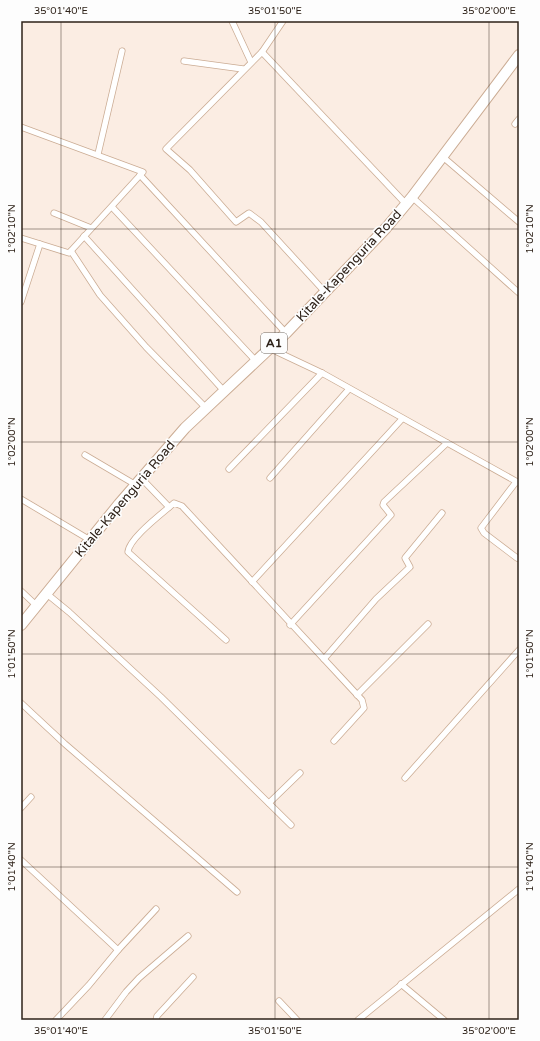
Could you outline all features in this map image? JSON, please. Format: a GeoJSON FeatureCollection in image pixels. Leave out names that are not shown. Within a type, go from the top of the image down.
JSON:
{"type":"FeatureCollection","features":[{"type":"Feature","properties":{"kind":"highway","name":"Kitale-Kapenguria Road"},"geometry":{"type":"LineString","coordinates":[[21,625],[90,540],[186,428],[255,360],[286,333],[373,242],[443,157],[519,55]]}},
{"type":"Feature","properties":{"kind":"street"},"geometry":{"type":"LineString","coordinates":[[232,21],[251,62]]}},
{"type":"Feature","properties":{"kind":"street"},"geometry":{"type":"LineString","coordinates":[[283,21],[262,52],[243,69],[166,149],[190,170],[236,222],[249,213],[261,222],[325,292]]}},
{"type":"Feature","properties":{"kind":"street"},"geometry":{"type":"LineString","coordinates":[[98,154],[122,51]]}},
{"type":"Feature","properties":{"kind":"street"},"geometry":{"type":"LineString","coordinates":[[262,52],[409,200],[519,293]]}},
{"type":"Feature","properties":{"kind":"street"},"geometry":{"type":"LineString","coordinates":[[184,61],[243,69]]}},
{"type":"Feature","properties":{"kind":"street"},"geometry":{"type":"LineString","coordinates":[[21,126],[143,172],[69,253],[21,238]]}},
{"type":"Feature","properties":{"kind":"street"},"geometry":{"type":"LineString","coordinates":[[443,157],[519,222]]}},
{"type":"Feature","properties":{"kind":"street"},"geometry":{"type":"LineString","coordinates":[[140,175],[286,333]]}},
{"type":"Feature","properties":{"kind":"street"},"geometry":{"type":"LineString","coordinates":[[112,207],[255,360]]}},
{"type":"Feature","properties":{"kind":"street"},"geometry":{"type":"LineString","coordinates":[[54,213],[91,228]]}},
{"type":"Feature","properties":{"kind":"street"},"geometry":{"type":"LineString","coordinates":[[84,236],[224,391]]}},
{"type":"Feature","properties":{"kind":"street"},"geometry":{"type":"LineString","coordinates":[[21,302],[40,244]]}},
{"type":"Feature","properties":{"kind":"street"},"geometry":{"type":"LineString","coordinates":[[71,251],[110,306],[146,347],[206,408]]}},
{"type":"Feature","properties":{"kind":"street"},"geometry":{"type":"LineString","coordinates":[[269,348],[322,373],[517,483],[481,528],[484,533],[517,558]]}},
{"type":"Feature","properties":{"kind":"street"},"geometry":{"type":"LineString","coordinates":[[229,469],[322,373]]}},
{"type":"Feature","properties":{"kind":"street"},"geometry":{"type":"LineString","coordinates":[[270,478],[349,389]]}},
{"type":"Feature","properties":{"kind":"street"},"geometry":{"type":"LineString","coordinates":[[252,582],[402,419]]}},
{"type":"Feature","properties":{"kind":"street"},"geometry":{"type":"LineString","coordinates":[[290,625],[391,515],[391,513],[382,505],[384,502],[446,443]]}},
{"type":"Feature","properties":{"kind":"street"},"geometry":{"type":"LineString","coordinates":[[84,455],[139,482],[169,507]]}},
{"type":"Feature","properties":{"kind":"street"},"geometry":{"type":"LineString","coordinates":[[21,499],[90,540]]}},
{"type":"Feature","properties":{"kind":"street"},"geometry":{"type":"LineString","coordinates":[[226,640],[128,552],[128,548],[141,533],[169,507],[177,503],[182,506],[290,625],[364,703],[364,708],[334,741]]}},
{"type":"Feature","properties":{"kind":"street"},"geometry":{"type":"LineString","coordinates":[[324,660],[355,626],[376,599],[410,567],[405,558],[442,514]]}},
{"type":"Feature","properties":{"kind":"street"},"geometry":{"type":"LineString","coordinates":[[21,591],[37,606]]}},
{"type":"Feature","properties":{"kind":"street"},"geometry":{"type":"LineString","coordinates":[[47,594],[69,612],[161,697],[291,825]]}},
{"type":"Feature","properties":{"kind":"street"},"geometry":{"type":"LineString","coordinates":[[357,695],[428,624]]}},
{"type":"Feature","properties":{"kind":"street"},"geometry":{"type":"LineString","coordinates":[[405,778],[519,650]]}},
{"type":"Feature","properties":{"kind":"street"},"geometry":{"type":"LineString","coordinates":[[21,702],[64,744],[237,892]]}},
{"type":"Feature","properties":{"kind":"street"},"geometry":{"type":"LineString","coordinates":[[269,803],[300,773]]}},
{"type":"Feature","properties":{"kind":"street"},"geometry":{"type":"LineString","coordinates":[[21,808],[31,797]]}},
{"type":"Feature","properties":{"kind":"street"},"geometry":{"type":"LineString","coordinates":[[21,860],[118,950]]}},
{"type":"Feature","properties":{"kind":"street"},"geometry":{"type":"LineString","coordinates":[[358,1020],[519,889]]}},
{"type":"Feature","properties":{"kind":"street"},"geometry":{"type":"LineString","coordinates":[[56,1020],[90,985],[118,950],[156,909]]}},
{"type":"Feature","properties":{"kind":"street"},"geometry":{"type":"LineString","coordinates":[[105,1020],[126,992],[139,978],[188,936]]}},
{"type":"Feature","properties":{"kind":"street"},"geometry":{"type":"LineString","coordinates":[[156,1020],[157,1016],[193,977]]}},
{"type":"Feature","properties":{"kind":"street"},"geometry":{"type":"LineString","coordinates":[[401,984],[444,1020]]}},
{"type":"Feature","properties":{"kind":"street"},"geometry":{"type":"LineString","coordinates":[[278,1001],[297,1020]]}}]}
